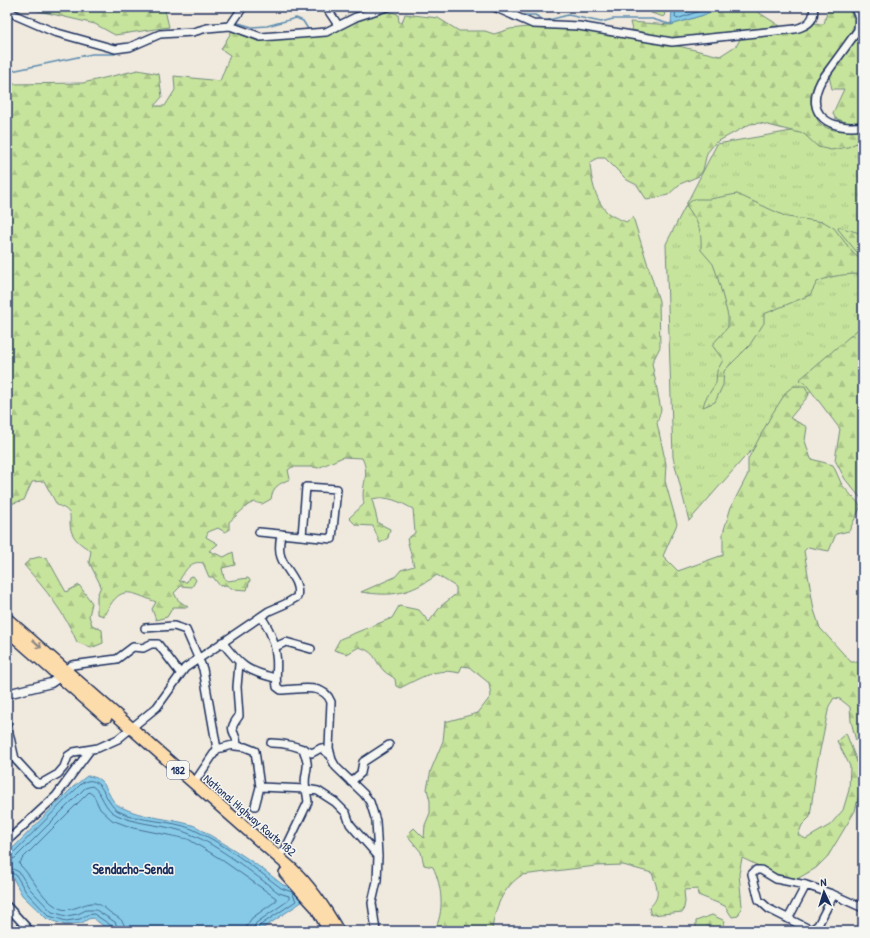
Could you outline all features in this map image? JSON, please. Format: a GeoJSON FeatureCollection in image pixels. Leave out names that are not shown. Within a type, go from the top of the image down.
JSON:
{"type":"FeatureCollection","features":[{"type":"Feature","properties":{"kind":"highway","name":"National Highway Route 182"},"geometry":{"type":"LineString","coordinates":[[7,619],[63,674]]}},
{"type":"Feature","properties":{"kind":"highway","name":"National Highway Route 182"},"geometry":{"type":"LineString","coordinates":[[7,630],[63,674],[287,875],[316,907],[329,931]]}},
{"type":"Feature","properties":{"kind":"highway","name":"National Highway Route 182"},"geometry":{"type":"LineString","coordinates":[[127,730],[194,783],[309,886],[322,903],[338,931]]}},
{"type":"Feature","properties":{"kind":"street"},"geometry":{"type":"LineString","coordinates":[[230,26],[243,7]]}},
{"type":"Feature","properties":{"kind":"street"},"geometry":{"type":"LineString","coordinates":[[326,7],[338,25]]}},
{"type":"Feature","properties":{"kind":"street"},"geometry":{"type":"LineString","coordinates":[[7,9],[17,16],[54,32],[116,49],[130,47],[160,34],[193,32],[207,28],[230,26],[254,35],[267,37],[326,32],[356,16],[387,7]]}},
{"type":"Feature","properties":{"kind":"street"},"geometry":{"type":"LineString","coordinates":[[494,7],[533,24],[579,26],[672,42],[795,29],[809,23],[813,16],[813,7]]}},
{"type":"Feature","properties":{"kind":"street"},"geometry":{"type":"LineString","coordinates":[[854,7],[859,17],[858,30],[821,81],[818,88],[816,101],[818,112],[830,124],[845,128],[863,126]]}},
{"type":"Feature","properties":{"kind":"street"},"geometry":{"type":"LineString","coordinates":[[259,532],[332,539],[337,489],[306,487],[302,536]]}},
{"type":"Feature","properties":{"kind":"street"},"geometry":{"type":"LineString","coordinates":[[7,724],[15,759],[37,783],[42,783],[58,774],[64,767],[68,756],[74,752],[90,750],[111,743],[157,707],[180,673],[197,659],[269,611],[297,597],[298,593],[290,570],[281,558],[281,534]]}},
{"type":"Feature","properties":{"kind":"street"},"geometry":{"type":"LineString","coordinates":[[261,617],[266,623],[275,647],[277,656],[275,678],[277,687],[281,690],[316,689],[329,696],[331,702],[330,755],[336,767],[364,794],[373,811],[377,831],[378,856],[377,882],[372,903],[376,931]]}},
{"type":"Feature","properties":{"kind":"street"},"geometry":{"type":"LineString","coordinates":[[145,628],[174,626],[186,630],[205,679],[217,749],[194,783]]}},
{"type":"Feature","properties":{"kind":"street"},"geometry":{"type":"LineString","coordinates":[[222,642],[239,664],[262,675],[275,678]]}},
{"type":"Feature","properties":{"kind":"street"},"geometry":{"type":"LineString","coordinates":[[275,647],[286,642],[311,649]]}},
{"type":"Feature","properties":{"kind":"street"},"geometry":{"type":"LineString","coordinates":[[7,694],[51,683],[72,665],[117,659],[133,647],[143,648],[151,644],[158,644],[180,673]]}},
{"type":"Feature","properties":{"kind":"street"},"geometry":{"type":"LineString","coordinates":[[235,746],[237,741],[232,734],[232,725],[239,716],[236,687],[239,664]]}},
{"type":"Feature","properties":{"kind":"street"},"geometry":{"type":"LineString","coordinates":[[271,743],[285,743],[305,749],[312,753],[321,748],[328,755],[330,755]]}},
{"type":"Feature","properties":{"kind":"street"},"geometry":{"type":"LineString","coordinates":[[217,749],[235,746],[245,747],[255,751],[260,787],[255,806]]}},
{"type":"Feature","properties":{"kind":"street"},"geometry":{"type":"LineString","coordinates":[[351,782],[361,773],[363,762],[389,746]]}},
{"type":"Feature","properties":{"kind":"street"},"geometry":{"type":"LineString","coordinates":[[277,856],[285,850],[308,802],[304,781],[308,766],[305,749]]}},
{"type":"Feature","properties":{"kind":"street"},"geometry":{"type":"LineString","coordinates":[[7,841],[56,796],[90,750]]}},
{"type":"Feature","properties":{"kind":"street"},"geometry":{"type":"LineString","coordinates":[[260,787],[318,791],[335,802],[346,813],[350,824],[378,856]]}},
{"type":"Feature","properties":{"kind":"street"},"geometry":{"type":"LineString","coordinates":[[832,894],[832,898],[818,925],[813,929],[769,910],[760,900],[752,874],[756,870],[761,870],[776,879],[806,885],[832,894],[863,908]]}},
{"type":"Feature","properties":{"kind":"street"},"geometry":{"type":"LineString","coordinates":[[788,919],[806,885]]}},
{"type":"Feature","properties":{"kind":"street"},"geometry":{"type":"LineString","coordinates":[[7,906],[30,931]]}},
{"type":"Feature","properties":{"kind":"green space"},"geometry":{"type":"Polygon","coordinates":[[[11,7],[22,7],[19,11],[11,7]]]}},
{"type":"Feature","properties":{"kind":"green space"},"geometry":{"type":"Polygon","coordinates":[[[22,7],[167,7],[165,10],[169,27],[115,35],[95,24],[22,7]]]}},
{"type":"Feature","properties":{"kind":"green space"},"geometry":{"type":"Polygon","coordinates":[[[645,7],[666,7],[664,17],[651,13],[645,7]]]}},
{"type":"Feature","properties":{"kind":"green space"},"geometry":{"type":"Polygon","coordinates":[[[715,7],[756,7],[758,12],[780,26],[670,39],[632,30],[630,22],[671,25],[713,12],[715,7]]]}},
{"type":"Feature","properties":{"kind":"green space"},"geometry":{"type":"Polygon","coordinates":[[[826,7],[848,7],[853,17],[854,24],[849,36],[820,74],[811,93],[812,107],[814,114],[820,123],[825,127],[844,131],[863,128],[863,140],[848,147],[831,150],[818,147],[804,134],[760,123],[750,124],[715,143],[707,153],[703,170],[699,176],[680,184],[668,195],[647,200],[637,185],[627,180],[605,158],[597,158],[590,163],[594,188],[602,206],[608,213],[626,222],[633,217],[659,301],[660,347],[652,363],[661,410],[657,423],[666,464],[665,481],[677,524],[663,556],[678,571],[723,555],[723,533],[731,507],[748,474],[748,459],[772,414],[787,391],[794,386],[805,386],[809,395],[790,418],[807,427],[805,441],[811,459],[833,465],[842,485],[861,506],[849,531],[836,534],[829,551],[808,547],[804,551],[814,610],[820,628],[851,662],[863,662],[863,739],[856,741],[851,721],[850,707],[840,699],[834,698],[829,706],[816,770],[810,817],[802,825],[798,835],[806,839],[830,825],[843,810],[849,790],[850,766],[837,741],[846,733],[860,770],[862,783],[855,811],[828,856],[816,868],[797,879],[776,874],[742,858],[739,874],[742,906],[738,916],[732,917],[725,906],[698,895],[697,889],[684,890],[685,902],[683,912],[651,915],[649,908],[656,900],[657,896],[652,873],[623,865],[596,866],[522,875],[515,880],[501,899],[497,907],[492,931],[434,931],[440,916],[441,907],[440,891],[436,874],[433,867],[424,865],[421,852],[407,835],[414,828],[424,838],[425,825],[430,813],[430,801],[427,789],[431,770],[443,741],[445,722],[478,713],[491,696],[489,683],[469,667],[462,666],[459,673],[443,671],[429,674],[400,688],[396,686],[395,679],[384,671],[372,654],[365,649],[359,647],[347,654],[334,650],[340,639],[392,618],[399,606],[419,610],[429,622],[441,606],[456,594],[456,587],[437,575],[418,586],[401,592],[383,594],[361,592],[395,577],[401,570],[414,566],[407,539],[415,533],[413,509],[388,499],[372,499],[378,523],[390,529],[388,538],[380,543],[373,526],[356,525],[349,518],[364,504],[363,491],[366,470],[362,458],[343,457],[318,468],[292,467],[288,470],[290,479],[275,488],[271,499],[262,504],[254,502],[248,505],[229,522],[229,530],[225,532],[218,528],[208,532],[206,537],[218,544],[209,551],[224,557],[233,552],[235,565],[222,568],[224,578],[228,581],[248,578],[250,580],[247,590],[233,589],[226,585],[220,586],[213,577],[209,577],[203,563],[195,563],[188,567],[179,581],[187,582],[189,577],[193,576],[196,580],[192,587],[181,586],[174,593],[178,600],[188,607],[173,607],[167,617],[156,620],[152,609],[156,602],[131,593],[120,595],[115,599],[104,616],[97,614],[97,596],[101,586],[89,562],[91,551],[80,544],[76,539],[70,528],[69,513],[57,505],[44,481],[32,482],[24,500],[7,505],[7,87],[12,84],[83,83],[138,70],[159,74],[162,97],[154,106],[165,106],[175,90],[174,76],[220,81],[230,55],[221,49],[232,31],[257,41],[327,33],[385,10],[398,14],[399,22],[402,23],[405,14],[438,18],[459,31],[485,31],[494,34],[510,29],[528,27],[579,30],[678,46],[720,56],[737,45],[741,37],[805,29],[814,23],[824,24],[828,8],[826,7]]]}},
{"type":"Feature","properties":{"kind":"green space"},"geometry":{"type":"Polygon","coordinates":[[[858,7],[863,7],[863,121],[848,123],[835,118],[833,113],[844,89],[832,89],[829,76],[847,52],[857,35],[860,17],[858,7]]]}},
{"type":"Feature","properties":{"kind":"green space"},"geometry":{"type":"Polygon","coordinates":[[[863,101],[863,338],[743,459],[689,521],[673,457],[666,244],[717,144],[832,124],[863,101]]]}},
{"type":"Feature","properties":{"kind":"green space"},"geometry":{"type":"Polygon","coordinates":[[[737,194],[787,217],[824,222],[834,228],[853,253],[863,262],[863,274],[840,275],[817,282],[810,295],[764,314],[764,323],[749,346],[724,371],[723,385],[715,402],[703,407],[705,400],[716,383],[717,371],[723,360],[712,345],[728,327],[728,316],[713,264],[701,250],[700,231],[694,216],[686,205],[694,199],[710,199],[737,194]]]}},
{"type":"Feature","properties":{"kind":"green space"},"geometry":{"type":"Polygon","coordinates":[[[839,227],[863,234],[863,257],[856,251],[838,229],[839,227]]]}},
{"type":"Feature","properties":{"kind":"green space"},"geometry":{"type":"Polygon","coordinates":[[[863,325],[863,501],[845,479],[835,460],[840,429],[805,383],[799,380],[863,325]]]}},
{"type":"Feature","properties":{"kind":"green space"},"geometry":{"type":"Polygon","coordinates":[[[39,557],[47,558],[66,592],[79,585],[92,603],[89,616],[92,625],[102,630],[103,643],[91,648],[77,642],[67,621],[47,592],[24,565],[31,559],[39,557]]]}},
{"type":"Feature","properties":{"kind":"green space"},"geometry":{"type":"Polygon","coordinates":[[[712,915],[725,921],[721,931],[696,931],[696,921],[712,915]]]}},
{"type":"Feature","properties":{"kind":"water"},"geometry":{"type":"Polygon","coordinates":[[[672,7],[715,7],[713,12],[671,25],[672,7]]]}},
{"type":"Feature","properties":{"kind":"water"},"geometry":{"type":"Polygon","coordinates":[[[87,776],[95,777],[100,780],[104,784],[112,799],[121,807],[129,811],[195,826],[249,860],[283,885],[294,888],[303,901],[259,931],[115,931],[106,928],[93,918],[82,923],[65,925],[47,919],[22,895],[13,878],[7,874],[7,854],[73,787],[87,776]]]}},
{"type":"Feature","properties":{"kind":"waterway"},"geometry":{"type":"LineString","coordinates":[[339,21],[372,7]]}},
{"type":"Feature","properties":{"kind":"waterway"},"geometry":{"type":"LineString","coordinates":[[511,10],[522,15],[535,15],[545,21],[568,15],[601,22],[613,19],[652,19],[669,24],[672,23]]}},
{"type":"Feature","properties":{"kind":"waterway"},"geometry":{"type":"LineString","coordinates":[[235,22],[252,27],[267,26],[296,18],[303,21],[308,29],[313,30]]}},
{"type":"Feature","properties":{"kind":"waterway"},"geometry":{"type":"LineString","coordinates":[[219,23],[230,22]]}},
{"type":"Feature","properties":{"kind":"waterway"},"geometry":{"type":"LineString","coordinates":[[188,29],[196,28]]}},
{"type":"Feature","properties":{"kind":"waterway"},"geometry":{"type":"LineString","coordinates":[[7,72],[92,54],[115,54]]}},
{"type":"Feature","properties":{"kind":"district","name":"Sendacho-Senda"},"geometry":{"type":"Point","coordinates":[133,868]}}]}
